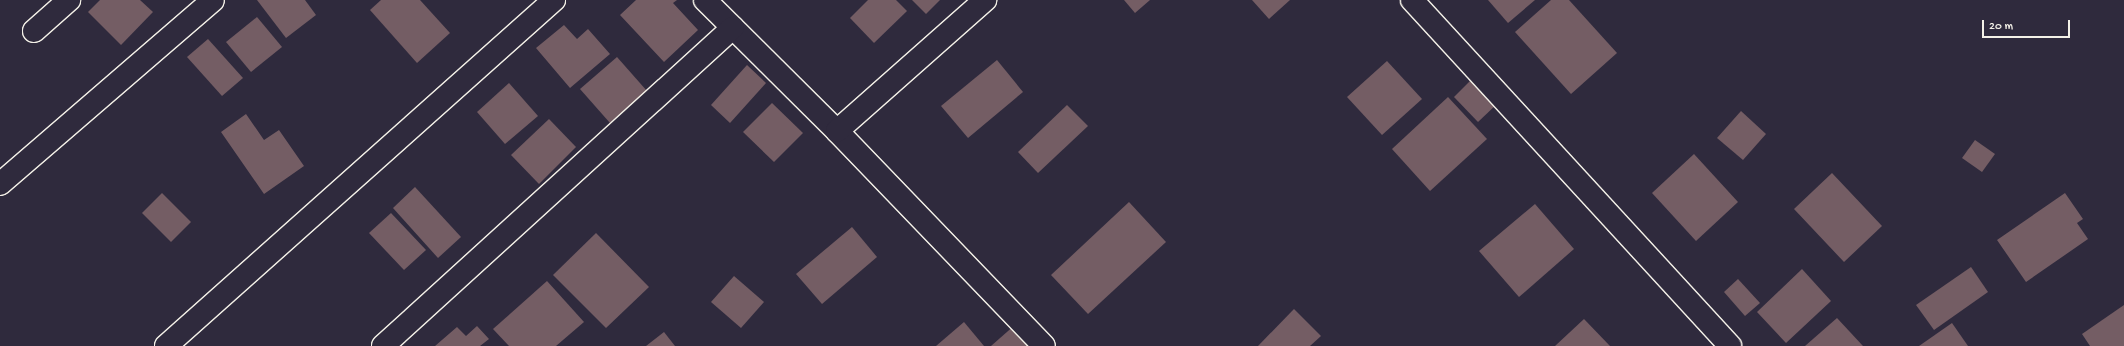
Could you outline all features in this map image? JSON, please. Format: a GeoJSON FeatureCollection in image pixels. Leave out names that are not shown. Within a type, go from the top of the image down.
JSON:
{"type":"FeatureCollection","features":[{"type":"Feature","properties":{"kind":"street"},"geometry":{"type":"LineString","coordinates":[[34,31],[69,0]]}},
{"type":"Feature","properties":{"kind":"street"},"geometry":{"type":"LineString","coordinates":[[0,184],[214,0]]}},
{"type":"Feature","properties":{"kind":"street"},"geometry":{"type":"LineString","coordinates":[[166,346],[554,0]]}},
{"type":"Feature","properties":{"kind":"street"},"geometry":{"type":"LineString","coordinates":[[705,0],[837,131],[1044,346]]}},
{"type":"Feature","properties":{"kind":"street"},"geometry":{"type":"LineString","coordinates":[[837,131],[985,0]]}},
{"type":"Feature","properties":{"kind":"street"},"geometry":{"type":"LineString","coordinates":[[1412,0],[1730,346]]}},
{"type":"Feature","properties":{"kind":"street"},"geometry":{"type":"LineString","coordinates":[[383,346],[733,28]]}},
{"type":"Feature","properties":{"kind":"building"},"geometry":{"type":"Polygon","coordinates":[[[100,0],[140,0],[153,12],[121,45],[88,12],[100,0]]]}},
{"type":"Feature","properties":{"kind":"building"},"geometry":{"type":"Polygon","coordinates":[[[257,0],[305,0],[316,15],[286,38],[257,0]]]}},
{"type":"Feature","properties":{"kind":"building"},"geometry":{"type":"Polygon","coordinates":[[[381,0],[420,0],[450,33],[417,63],[370,10],[381,0]]]}},
{"type":"Feature","properties":{"kind":"building"},"geometry":{"type":"Polygon","coordinates":[[[636,0],[677,0],[673,3],[698,30],[664,62],[620,15],[636,0]]]}},
{"type":"Feature","properties":{"kind":"building"},"geometry":{"type":"Polygon","coordinates":[[[868,0],[896,0],[907,11],[874,43],[850,18],[868,0]]]}},
{"type":"Feature","properties":{"kind":"building"},"geometry":{"type":"Polygon","coordinates":[[[912,0],[940,0],[926,14],[912,0]]]}},
{"type":"Feature","properties":{"kind":"building"},"geometry":{"type":"Polygon","coordinates":[[[1124,0],[1150,0],[1135,13],[1124,0]]]}},
{"type":"Feature","properties":{"kind":"building"},"geometry":{"type":"Polygon","coordinates":[[[1252,0],[1290,0],[1269,19],[1252,0]]]}},
{"type":"Feature","properties":{"kind":"building"},"geometry":{"type":"Polygon","coordinates":[[[1488,0],[1535,0],[1508,23],[1488,0]]]}},
{"type":"Feature","properties":{"kind":"building"},"geometry":{"type":"Polygon","coordinates":[[[1551,0],[1569,0],[1617,53],[1571,94],[1515,32],[1551,0]]]}},
{"type":"Feature","properties":{"kind":"building"},"geometry":{"type":"Polygon","coordinates":[[[257,17],[282,47],[251,72],[226,42],[257,17]]]}},
{"type":"Feature","properties":{"kind":"building"},"geometry":{"type":"Polygon","coordinates":[[[564,25],[577,39],[588,29],[610,54],[570,88],[536,48],[564,25]]]}},
{"type":"Feature","properties":{"kind":"building"},"geometry":{"type":"Polygon","coordinates":[[[208,39],[243,78],[222,96],[187,57],[208,39]]]}},
{"type":"Feature","properties":{"kind":"building"},"geometry":{"type":"Polygon","coordinates":[[[617,57],[647,91],[610,123],[580,89],[617,57]]]}},
{"type":"Feature","properties":{"kind":"building"},"geometry":{"type":"Polygon","coordinates":[[[997,60],[1023,92],[968,138],[941,106],[997,60]]]}},
{"type":"Feature","properties":{"kind":"building"},"geometry":{"type":"Polygon","coordinates":[[[1387,61],[1422,99],[1382,135],[1347,97],[1387,61]]]}},
{"type":"Feature","properties":{"kind":"building"},"geometry":{"type":"Polygon","coordinates":[[[747,65],[766,83],[730,123],[711,105],[747,65]]]}},
{"type":"Feature","properties":{"kind":"building"},"geometry":{"type":"Polygon","coordinates":[[[1473,78],[1498,103],[1478,122],[1454,97],[1473,78]]]}},
{"type":"Feature","properties":{"kind":"building"},"geometry":{"type":"Polygon","coordinates":[[[509,83],[538,116],[505,144],[477,112],[509,83]]]}},
{"type":"Feature","properties":{"kind":"building"},"geometry":{"type":"Polygon","coordinates":[[[1448,97],[1487,139],[1430,191],[1392,149],[1448,97]]]}},
{"type":"Feature","properties":{"kind":"building"},"geometry":{"type":"Polygon","coordinates":[[[772,103],[803,133],[774,162],[743,132],[772,103]]]}},
{"type":"Feature","properties":{"kind":"building"},"geometry":{"type":"Polygon","coordinates":[[[1067,105],[1088,126],[1038,173],[1018,152],[1067,105]]]}},
{"type":"Feature","properties":{"kind":"building"},"geometry":{"type":"Polygon","coordinates":[[[1741,111],[1766,134],[1743,160],[1717,138],[1741,111]]]}},
{"type":"Feature","properties":{"kind":"building"},"geometry":{"type":"Polygon","coordinates":[[[246,114],[264,140],[279,130],[304,166],[264,194],[221,132],[246,114]]]}},
{"type":"Feature","properties":{"kind":"building"},"geometry":{"type":"Polygon","coordinates":[[[549,119],[576,147],[539,184],[511,155],[549,119]]]}},
{"type":"Feature","properties":{"kind":"building"},"geometry":{"type":"Polygon","coordinates":[[[1975,140],[1995,154],[1982,172],[1962,158],[1975,140]]]}},
{"type":"Feature","properties":{"kind":"building"},"geometry":{"type":"Polygon","coordinates":[[[1694,154],[1738,202],[1696,241],[1652,193],[1694,154]]]}},
{"type":"Feature","properties":{"kind":"building"},"geometry":{"type":"Polygon","coordinates":[[[1832,173],[1882,226],[1844,262],[1794,209],[1832,173]]]}},
{"type":"Feature","properties":{"kind":"building"},"geometry":{"type":"Polygon","coordinates":[[[415,187],[461,237],[438,258],[393,208],[415,187]]]}},
{"type":"Feature","properties":{"kind":"building"},"geometry":{"type":"Polygon","coordinates":[[[162,193],[191,222],[171,242],[142,213],[162,193]]]}},
{"type":"Feature","properties":{"kind":"building"},"geometry":{"type":"Polygon","coordinates":[[[2065,193],[2083,219],[2077,223],[2088,239],[2026,282],[1997,240],[2065,193]]]}},
{"type":"Feature","properties":{"kind":"building"},"geometry":{"type":"Polygon","coordinates":[[[1129,202],[1166,242],[1088,314],[1051,275],[1129,202]]]}},
{"type":"Feature","properties":{"kind":"building"},"geometry":{"type":"Polygon","coordinates":[[[1535,204],[1574,249],[1519,297],[1479,251],[1535,204]]]}},
{"type":"Feature","properties":{"kind":"building"},"geometry":{"type":"Polygon","coordinates":[[[391,213],[426,250],[404,270],[369,233],[391,213]]]}},
{"type":"Feature","properties":{"kind":"building"},"geometry":{"type":"Polygon","coordinates":[[[852,227],[877,257],[822,304],[796,274],[852,227]]]}},
{"type":"Feature","properties":{"kind":"building"},"geometry":{"type":"Polygon","coordinates":[[[596,233],[649,287],[606,328],[553,275],[596,233]]]}},
{"type":"Feature","properties":{"kind":"building"},"geometry":{"type":"Polygon","coordinates":[[[1971,267],[1988,292],[1934,330],[1916,305],[1971,267]]]}},
{"type":"Feature","properties":{"kind":"building"},"geometry":{"type":"Polygon","coordinates":[[[1802,269],[1831,301],[1786,343],[1757,312],[1802,269]]]}},
{"type":"Feature","properties":{"kind":"building"},"geometry":{"type":"Polygon","coordinates":[[[734,276],[764,302],[741,328],[711,302],[734,276]]]}},
{"type":"Feature","properties":{"kind":"building"},"geometry":{"type":"Polygon","coordinates":[[[1738,279],[1760,303],[1745,316],[1724,292],[1738,279]]]}},
{"type":"Feature","properties":{"kind":"building"},"geometry":{"type":"Polygon","coordinates":[[[547,281],[584,322],[556,346],[509,346],[493,329],[547,281]]]}},
{"type":"Feature","properties":{"kind":"building"},"geometry":{"type":"Polygon","coordinates":[[[2124,305],[2124,346],[2090,346],[2082,334],[2124,305]]]}},
{"type":"Feature","properties":{"kind":"building"},"geometry":{"type":"Polygon","coordinates":[[[1294,309],[1321,336],[1310,346],[1258,346],[1294,309]]]}},
{"type":"Feature","properties":{"kind":"building"},"geometry":{"type":"Polygon","coordinates":[[[1837,318],[1863,346],[1805,346],[1837,318]]]}},
{"type":"Feature","properties":{"kind":"building"},"geometry":{"type":"Polygon","coordinates":[[[1584,319],[1610,346],[1555,346],[1584,319]]]}},
{"type":"Feature","properties":{"kind":"building"},"geometry":{"type":"Polygon","coordinates":[[[964,322],[984,346],[936,346],[964,322]]]}},
{"type":"Feature","properties":{"kind":"building"},"geometry":{"type":"Polygon","coordinates":[[[1952,323],[1968,346],[1919,346],[1952,323]]]}},
{"type":"Feature","properties":{"kind":"building"},"geometry":{"type":"Polygon","coordinates":[[[1016,324],[1034,346],[991,346],[1016,324]]]}},
{"type":"Feature","properties":{"kind":"building"},"geometry":{"type":"Polygon","coordinates":[[[477,326],[489,339],[480,346],[435,346],[457,327],[466,336],[477,326]]]}},
{"type":"Feature","properties":{"kind":"building"},"geometry":{"type":"Polygon","coordinates":[[[664,332],[675,346],[646,346],[664,332]]]}}]}
